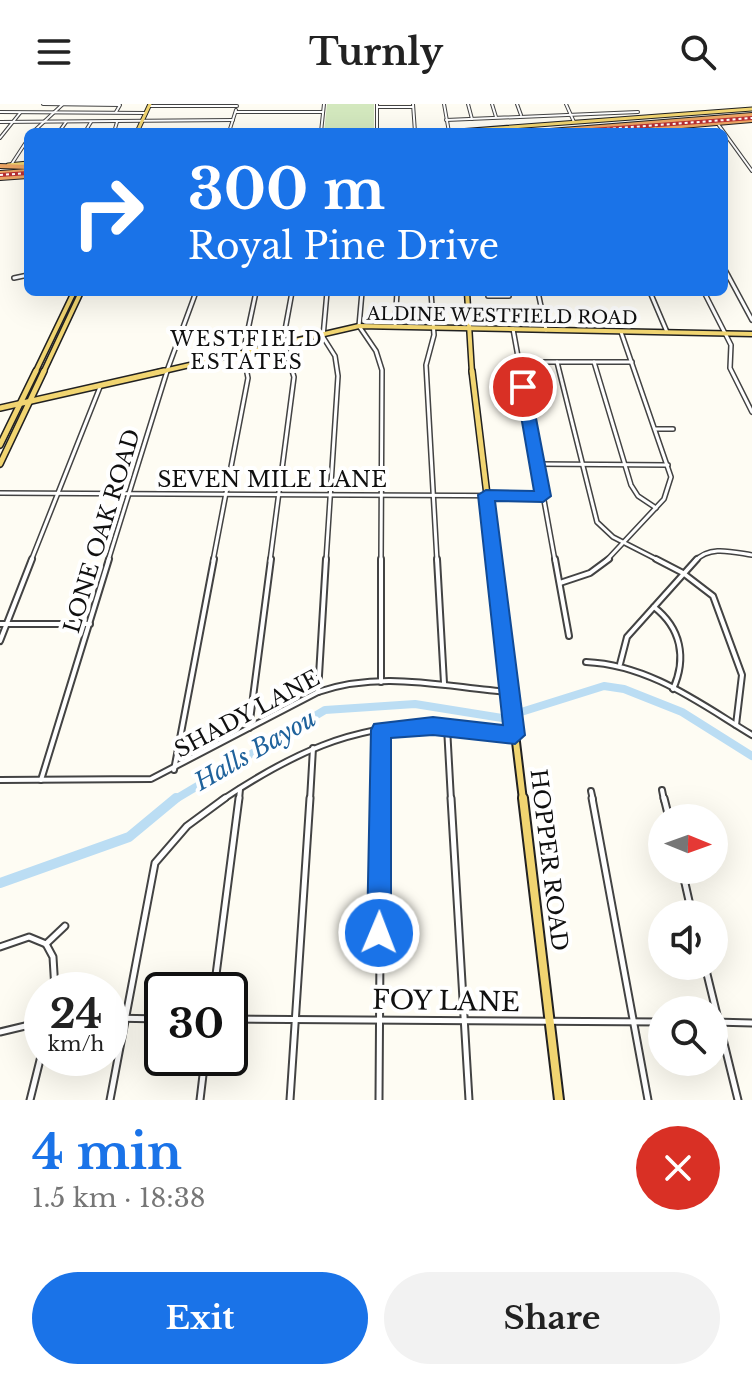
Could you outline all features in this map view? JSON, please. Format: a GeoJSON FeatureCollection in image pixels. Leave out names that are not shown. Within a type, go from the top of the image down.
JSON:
{"type":"FeatureCollection","features":[{"type":"Feature","properties":{"kind":"highway"},"geometry":{"type":"LineString","coordinates":[[603,128],[752,119]]}},
{"type":"Feature","properties":{"kind":"highway"},"geometry":{"type":"LineString","coordinates":[[647,128],[752,119]]}},
{"type":"Feature","properties":{"kind":"highway"},"geometry":{"type":"LineString","coordinates":[[0,166],[24,170]]}},
{"type":"Feature","properties":{"kind":"highway"},"geometry":{"type":"LineString","coordinates":[[0,177],[24,172]]}},
{"type":"Feature","properties":{"kind":"main road"},"geometry":{"type":"LineString","coordinates":[[141,128],[151,105]]}},
{"type":"Feature","properties":{"kind":"main road"},"geometry":{"type":"LineString","coordinates":[[143,120],[151,105]]}},
{"type":"Feature","properties":{"kind":"main road"},"geometry":{"type":"LineString","coordinates":[[498,128],[752,109]]}},
{"type":"Feature","properties":{"kind":"main road"},"geometry":{"type":"LineString","coordinates":[[673,128],[752,119]]}},
{"type":"Feature","properties":{"kind":"main road"},"geometry":{"type":"LineString","coordinates":[[0,166],[11,165],[24,170]]}},
{"type":"Feature","properties":{"kind":"main road"},"geometry":{"type":"LineString","coordinates":[[0,445],[72,296]]}},
{"type":"Feature","properties":{"kind":"main road"},"geometry":{"type":"LineString","coordinates":[[0,464],[79,296]]}},
{"type":"Feature","properties":{"kind":"main road","name":"HOPPER ROAD"},"geometry":{"type":"LineString","coordinates":[[467,296],[471,328],[469,347],[559,1100]]}},
{"type":"Feature","properties":{"kind":"main road"},"geometry":{"type":"LineString","coordinates":[[62,317],[69,317]]}},
{"type":"Feature","properties":{"kind":"main road","name":"ALDINE WESTFIELD ROAD"},"geometry":{"type":"LineString","coordinates":[[0,410],[359,326],[752,334]]}},
{"type":"Feature","properties":{"kind":"main road"},"geometry":{"type":"LineString","coordinates":[[35,390],[37,396],[50,398]]}},
{"type":"Feature","properties":{"kind":"main road"},"geometry":{"type":"LineString","coordinates":[[0,410],[12,411],[14,416]]}},
{"type":"Feature","properties":{"kind":"street"},"geometry":{"type":"LineString","coordinates":[[43,104],[109,104],[120,106],[116,113]]}},
{"type":"Feature","properties":{"kind":"street"},"geometry":{"type":"LineString","coordinates":[[36,128],[57,113],[63,104]]}},
{"type":"Feature","properties":{"kind":"street"},"geometry":{"type":"LineString","coordinates":[[321,128],[324,104]]}},
{"type":"Feature","properties":{"kind":"street"},"geometry":{"type":"LineString","coordinates":[[444,104],[447,128]]}},
{"type":"Feature","properties":{"kind":"street"},"geometry":{"type":"LineString","coordinates":[[468,104],[472,119]]}},
{"type":"Feature","properties":{"kind":"street"},"geometry":{"type":"LineString","coordinates":[[492,104],[496,117]]}},
{"type":"Feature","properties":{"kind":"street"},"geometry":{"type":"LineString","coordinates":[[517,104],[521,115]]}},
{"type":"Feature","properties":{"kind":"street"},"geometry":{"type":"LineString","coordinates":[[566,104],[574,122]]}},
{"type":"Feature","properties":{"kind":"street"},"geometry":{"type":"LineString","coordinates":[[588,104],[593,113]]}},
{"type":"Feature","properties":{"kind":"street"},"geometry":{"type":"LineString","coordinates":[[611,104],[615,112]]}},
{"type":"Feature","properties":{"kind":"street"},"geometry":{"type":"LineString","coordinates":[[633,104],[642,117]]}},
{"type":"Feature","properties":{"kind":"street"},"geometry":{"type":"LineString","coordinates":[[151,105],[238,105],[230,128]]}},
{"type":"Feature","properties":{"kind":"street"},"geometry":{"type":"LineString","coordinates":[[377,128],[377,106],[413,106],[415,128]]}},
{"type":"Feature","properties":{"kind":"street"},"geometry":{"type":"LineString","coordinates":[[543,109],[545,114]]}},
{"type":"Feature","properties":{"kind":"street"},"geometry":{"type":"LineString","coordinates":[[0,112],[146,113]]}},
{"type":"Feature","properties":{"kind":"street"},"geometry":{"type":"LineString","coordinates":[[236,112],[323,112]]}},
{"type":"Feature","properties":{"kind":"street"},"geometry":{"type":"LineString","coordinates":[[446,120],[638,112]]}},
{"type":"Feature","properties":{"kind":"street"},"geometry":{"type":"LineString","coordinates":[[0,138],[20,113]]}},
{"type":"Feature","properties":{"kind":"street"},"geometry":{"type":"LineString","coordinates":[[0,122],[233,120]]}},
{"type":"Feature","properties":{"kind":"street"},"geometry":{"type":"LineString","coordinates":[[62,128],[66,122]]}},
{"type":"Feature","properties":{"kind":"street"},"geometry":{"type":"LineString","coordinates":[[87,128],[91,122]]}},
{"type":"Feature","properties":{"kind":"street"},"geometry":{"type":"LineString","coordinates":[[115,128],[117,122]]}},
{"type":"Feature","properties":{"kind":"street"},"geometry":{"type":"LineString","coordinates":[[718,124],[721,128]]}},
{"type":"Feature","properties":{"kind":"street"},"geometry":{"type":"LineString","coordinates":[[728,138],[752,171]]}},
{"type":"Feature","properties":{"kind":"street"},"geometry":{"type":"LineString","coordinates":[[11,165],[24,145]]}},
{"type":"Feature","properties":{"kind":"street"},"geometry":{"type":"LineString","coordinates":[[728,275],[752,320]]}},
{"type":"Feature","properties":{"kind":"street"},"geometry":{"type":"LineString","coordinates":[[14,278],[24,276]]}},
{"type":"Feature","properties":{"kind":"street","name":"LONE OAK ROAD"},"geometry":{"type":"LineString","coordinates":[[41,780],[167,371],[195,296]]}},
{"type":"Feature","properties":{"kind":"street"},"geometry":{"type":"LineString","coordinates":[[174,770],[248,378],[243,353],[255,296]]}},
{"type":"Feature","properties":{"kind":"street"},"geometry":{"type":"LineString","coordinates":[[249,729],[294,377],[292,361],[284,344],[291,296]]}},
{"type":"Feature","properties":{"kind":"street"},"geometry":{"type":"LineString","coordinates":[[318,692],[338,376],[335,356],[323,335],[327,296]]}},
{"type":"Feature","properties":{"kind":"street"},"geometry":{"type":"LineString","coordinates":[[362,296],[359,326],[376,351],[382,370],[381,682]]}},
{"type":"Feature","properties":{"kind":"street"},"geometry":{"type":"LineString","coordinates":[[395,326],[397,296]]}},
{"type":"Feature","properties":{"kind":"street"},"geometry":{"type":"LineString","coordinates":[[431,296],[433,327],[426,365],[444,683]]}},
{"type":"Feature","properties":{"kind":"street"},"geometry":{"type":"LineString","coordinates":[[539,296],[546,330]]}},
{"type":"Feature","properties":{"kind":"street"},"geometry":{"type":"LineString","coordinates":[[652,296],[667,332]]}},
{"type":"Feature","properties":{"kind":"street"},"geometry":{"type":"LineString","coordinates":[[706,296],[732,348],[730,368],[752,412]]}},
{"type":"Feature","properties":{"kind":"street"},"geometry":{"type":"LineString","coordinates":[[513,329],[569,636]]}},
{"type":"Feature","properties":{"kind":"street"},"geometry":{"type":"LineString","coordinates":[[560,583],[589,576],[656,508],[670,488],[668,465],[621,332]]}},
{"type":"Feature","properties":{"kind":"street"},"geometry":{"type":"LineString","coordinates":[[518,362],[632,362]]}},
{"type":"Feature","properties":{"kind":"street"},"geometry":{"type":"LineString","coordinates":[[557,362],[580,464],[597,522],[623,543],[683,573],[710,593],[723,616],[743,680],[736,725]]}},
{"type":"Feature","properties":{"kind":"street"},"geometry":{"type":"LineString","coordinates":[[594,362],[635,494],[656,508]]}},
{"type":"Feature","properties":{"kind":"street"},"geometry":{"type":"LineString","coordinates":[[0,641],[3,624],[100,387]]}},
{"type":"Feature","properties":{"kind":"street"},"geometry":{"type":"LineString","coordinates":[[655,429],[673,429]]}},
{"type":"Feature","properties":{"kind":"street"},"geometry":{"type":"LineString","coordinates":[[537,464],[668,465]]}},
{"type":"Feature","properties":{"kind":"street","name":"SEVEN MILE LANE"},"geometry":{"type":"LineString","coordinates":[[0,493],[543,496]]}},
{"type":"Feature","properties":{"kind":"street"},"geometry":{"type":"LineString","coordinates":[[620,664],[623,644],[695,559],[710,551],[752,555]]}},
{"type":"Feature","properties":{"kind":"street"},"geometry":{"type":"LineString","coordinates":[[654,607],[670,620],[680,646],[682,671],[673,689]]}},
{"type":"Feature","properties":{"kind":"street"},"geometry":{"type":"LineString","coordinates":[[3,624],[90,624]]}},
{"type":"Feature","properties":{"kind":"street"},"geometry":{"type":"LineString","coordinates":[[586,662],[620,664],[642,670],[752,735]]}},
{"type":"Feature","properties":{"kind":"street","name":"SHADY LANE"},"geometry":{"type":"LineString","coordinates":[[0,780],[129,782],[151,779],[174,770],[318,692],[339,685],[444,683],[510,696]]}},
{"type":"Feature","properties":{"kind":"street"},"geometry":{"type":"LineString","coordinates":[[447,727],[469,1100]]}},
{"type":"Feature","properties":{"kind":"street"},"geometry":{"type":"LineString","coordinates":[[128,1008],[158,857],[200,816],[240,789],[339,735],[447,727],[514,732]]}},
{"type":"Feature","properties":{"kind":"street"},"geometry":{"type":"LineString","coordinates":[[379,1100],[381,730]]}},
{"type":"Feature","properties":{"kind":"street"},"geometry":{"type":"LineString","coordinates":[[290,1100],[313,748]]}},
{"type":"Feature","properties":{"kind":"street"},"geometry":{"type":"LineString","coordinates":[[216,972],[240,789]]}},
{"type":"Feature","properties":{"kind":"street"},"geometry":{"type":"LineString","coordinates":[[662,790],[666,804]]}},
{"type":"Feature","properties":{"kind":"street"},"geometry":{"type":"LineString","coordinates":[[591,791],[648,1100]]}},
{"type":"Feature","properties":{"kind":"street"},"geometry":{"type":"LineString","coordinates":[[46,944],[65,926]]}},
{"type":"Feature","properties":{"kind":"street"},"geometry":{"type":"LineString","coordinates":[[0,947],[29,937],[46,944],[55,972]]}},
{"type":"Feature","properties":{"kind":"street","name":"FOY LANE"},"geometry":{"type":"LineString","coordinates":[[248,1019],[648,1022]]}},
{"type":"Feature","properties":{"kind":"street"},"geometry":{"type":"LineString","coordinates":[[728,1022],[752,1023]]}},
{"type":"Feature","properties":{"kind":"street"},"geometry":{"type":"LineString","coordinates":[[0,1032],[24,1026]]}},
{"type":"Feature","properties":{"kind":"street"},"geometry":{"type":"LineString","coordinates":[[728,1065],[738,1100]]}},
{"type":"Feature","properties":{"kind":"street"},"geometry":{"type":"LineString","coordinates":[[30,1100],[36,1076]]}},
{"type":"Feature","properties":{"kind":"street"},"geometry":{"type":"LineString","coordinates":[[110,1100],[115,1076]]}},
{"type":"Feature","properties":{"kind":"street"},"geometry":{"type":"LineString","coordinates":[[200,1100],[203,1076]]}},
{"type":"Feature","properties":{"kind":"green space"},"geometry":{"type":"Polygon","coordinates":[[[327,104],[374,104],[374,128],[324,128],[327,104]]]}},
{"type":"Feature","properties":{"kind":"waterway","name":"Halls Bayou"},"geometry":{"type":"LineString","coordinates":[[174,800],[325,710],[415,704],[502,718],[604,686],[624,689],[682,712],[752,756]]}},
{"type":"Feature","properties":{"kind":"waterway","name":"Halls Bayou"},"geometry":{"type":"LineString","coordinates":[[0,883],[129,837],[176,798]]}},
{"type":"Feature","properties":{"kind":"railway"},"geometry":{"type":"LineString","coordinates":[[618,128],[752,118]]}},
{"type":"Feature","properties":{"kind":"railway"},"geometry":{"type":"LineString","coordinates":[[0,175],[24,173]]}},
{"type":"Feature","properties":{"kind":"district","name":"WESTFIELD ESTATES"},"geometry":{"type":"Point","coordinates":[247,350]}},
{"type":"Feature","properties":{"kind":"route"},"geometry":{"type":"LineString","coordinates":[[379,933],[381,730],[433,726],[493,735],[515,735],[486,495],[543,496],[523,387]]}}]}
